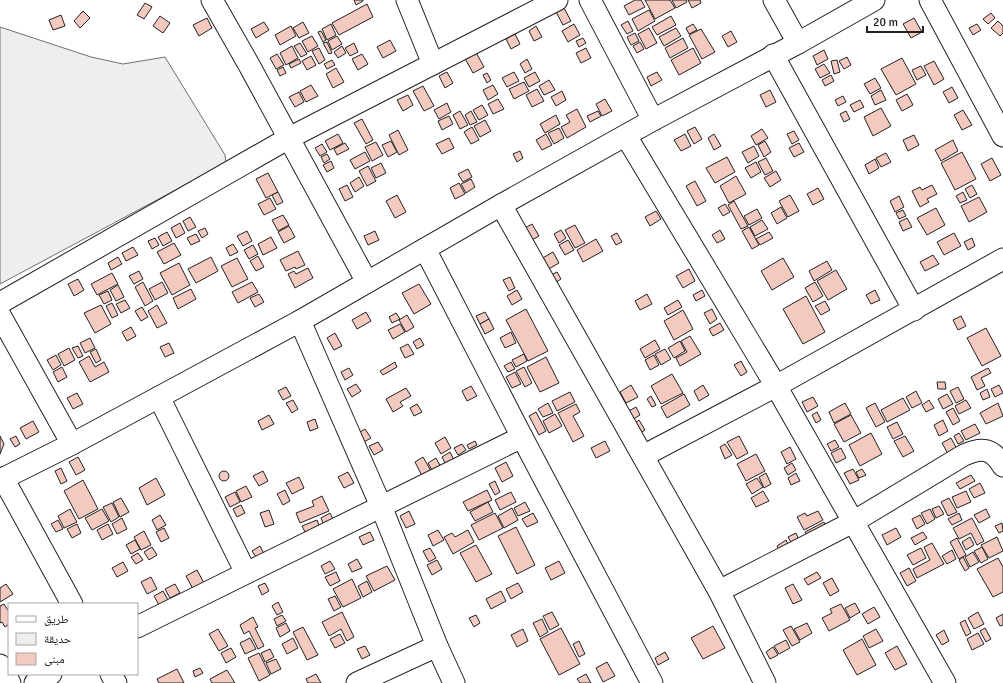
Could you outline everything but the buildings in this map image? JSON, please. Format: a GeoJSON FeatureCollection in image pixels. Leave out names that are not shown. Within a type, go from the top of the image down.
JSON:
{"type":"FeatureCollection","features":[{"type":"Feature","properties":{"kind":"street"},"geometry":{"type":"LineString","coordinates":[[212,0],[289,138],[366,282]]}},
{"type":"Feature","properties":{"kind":"street"},"geometry":{"type":"LineString","coordinates":[[407,0],[433,64]]}},
{"type":"Feature","properties":{"kind":"street"},"geometry":{"type":"LineString","coordinates":[[0,302],[289,138],[557,0]]}},
{"type":"Feature","properties":{"kind":"street"},"geometry":{"type":"LineString","coordinates":[[590,0],[652,120]]}},
{"type":"Feature","properties":{"kind":"street"},"geometry":{"type":"LineString","coordinates":[[774,0],[798,43]]}},
{"type":"Feature","properties":{"kind":"street"},"geometry":{"type":"LineString","coordinates":[[71,603],[2,479],[72,444],[300,321],[652,120],[798,43],[874,0]]}},
{"type":"Feature","properties":{"kind":"street"},"geometry":{"type":"LineString","coordinates":[[930,0],[1003,136]]}},
{"type":"Feature","properties":{"kind":"street"},"geometry":{"type":"LineString","coordinates":[[774,55],[914,310]]}},
{"type":"Feature","properties":{"kind":"street"},"geometry":{"type":"LineString","coordinates":[[626,136],[776,386],[945,683]]}},
{"type":"Feature","properties":{"kind":"street"},"geometry":{"type":"LineString","coordinates":[[501,205],[719,591],[765,683]]}},
{"type":"Feature","properties":{"kind":"street"},"geometry":{"type":"LineString","coordinates":[[425,249],[652,683]]}},
{"type":"Feature","properties":{"kind":"street"},"geometry":{"type":"LineString","coordinates":[[642,456],[776,386],[1003,259]]}},
{"type":"Feature","properties":{"kind":"street"},"geometry":{"type":"LineString","coordinates":[[0,314],[72,444]]}},
{"type":"Feature","properties":{"kind":"street"},"geometry":{"type":"LineString","coordinates":[[300,321],[381,506],[437,646],[454,683]]}},
{"type":"Feature","properties":{"kind":"street"},"geometry":{"type":"LineString","coordinates":[[159,397],[246,573]]}},
{"type":"Feature","properties":{"kind":"street"},"geometry":{"type":"LineString","coordinates":[[138,627],[522,437]]}},
{"type":"Feature","properties":{"kind":"street"},"geometry":{"type":"LineString","coordinates":[[719,591],[853,522],[973,451],[983,450],[990,452],[998,457],[1003,466]]}},
{"type":"Feature","properties":{"kind":"street"},"geometry":{"type":"LineString","coordinates":[[357,683],[437,646]]}},
{"type":"Feature","properties":{"kind":"street"},"geometry":{"type":"LineString","coordinates":[[0,665],[10,683]]}},
{"type":"Feature","properties":{"kind":"street"},"geometry":{"type":"LineString","coordinates":[[36,683],[48,675]]}},
{"type":"Feature","properties":{"kind":"green space"},"geometry":{"type":"Polygon","coordinates":[[[0,27],[91,57],[123,64],[165,57],[225,155],[226,163],[0,284],[0,27]]]}}]}
